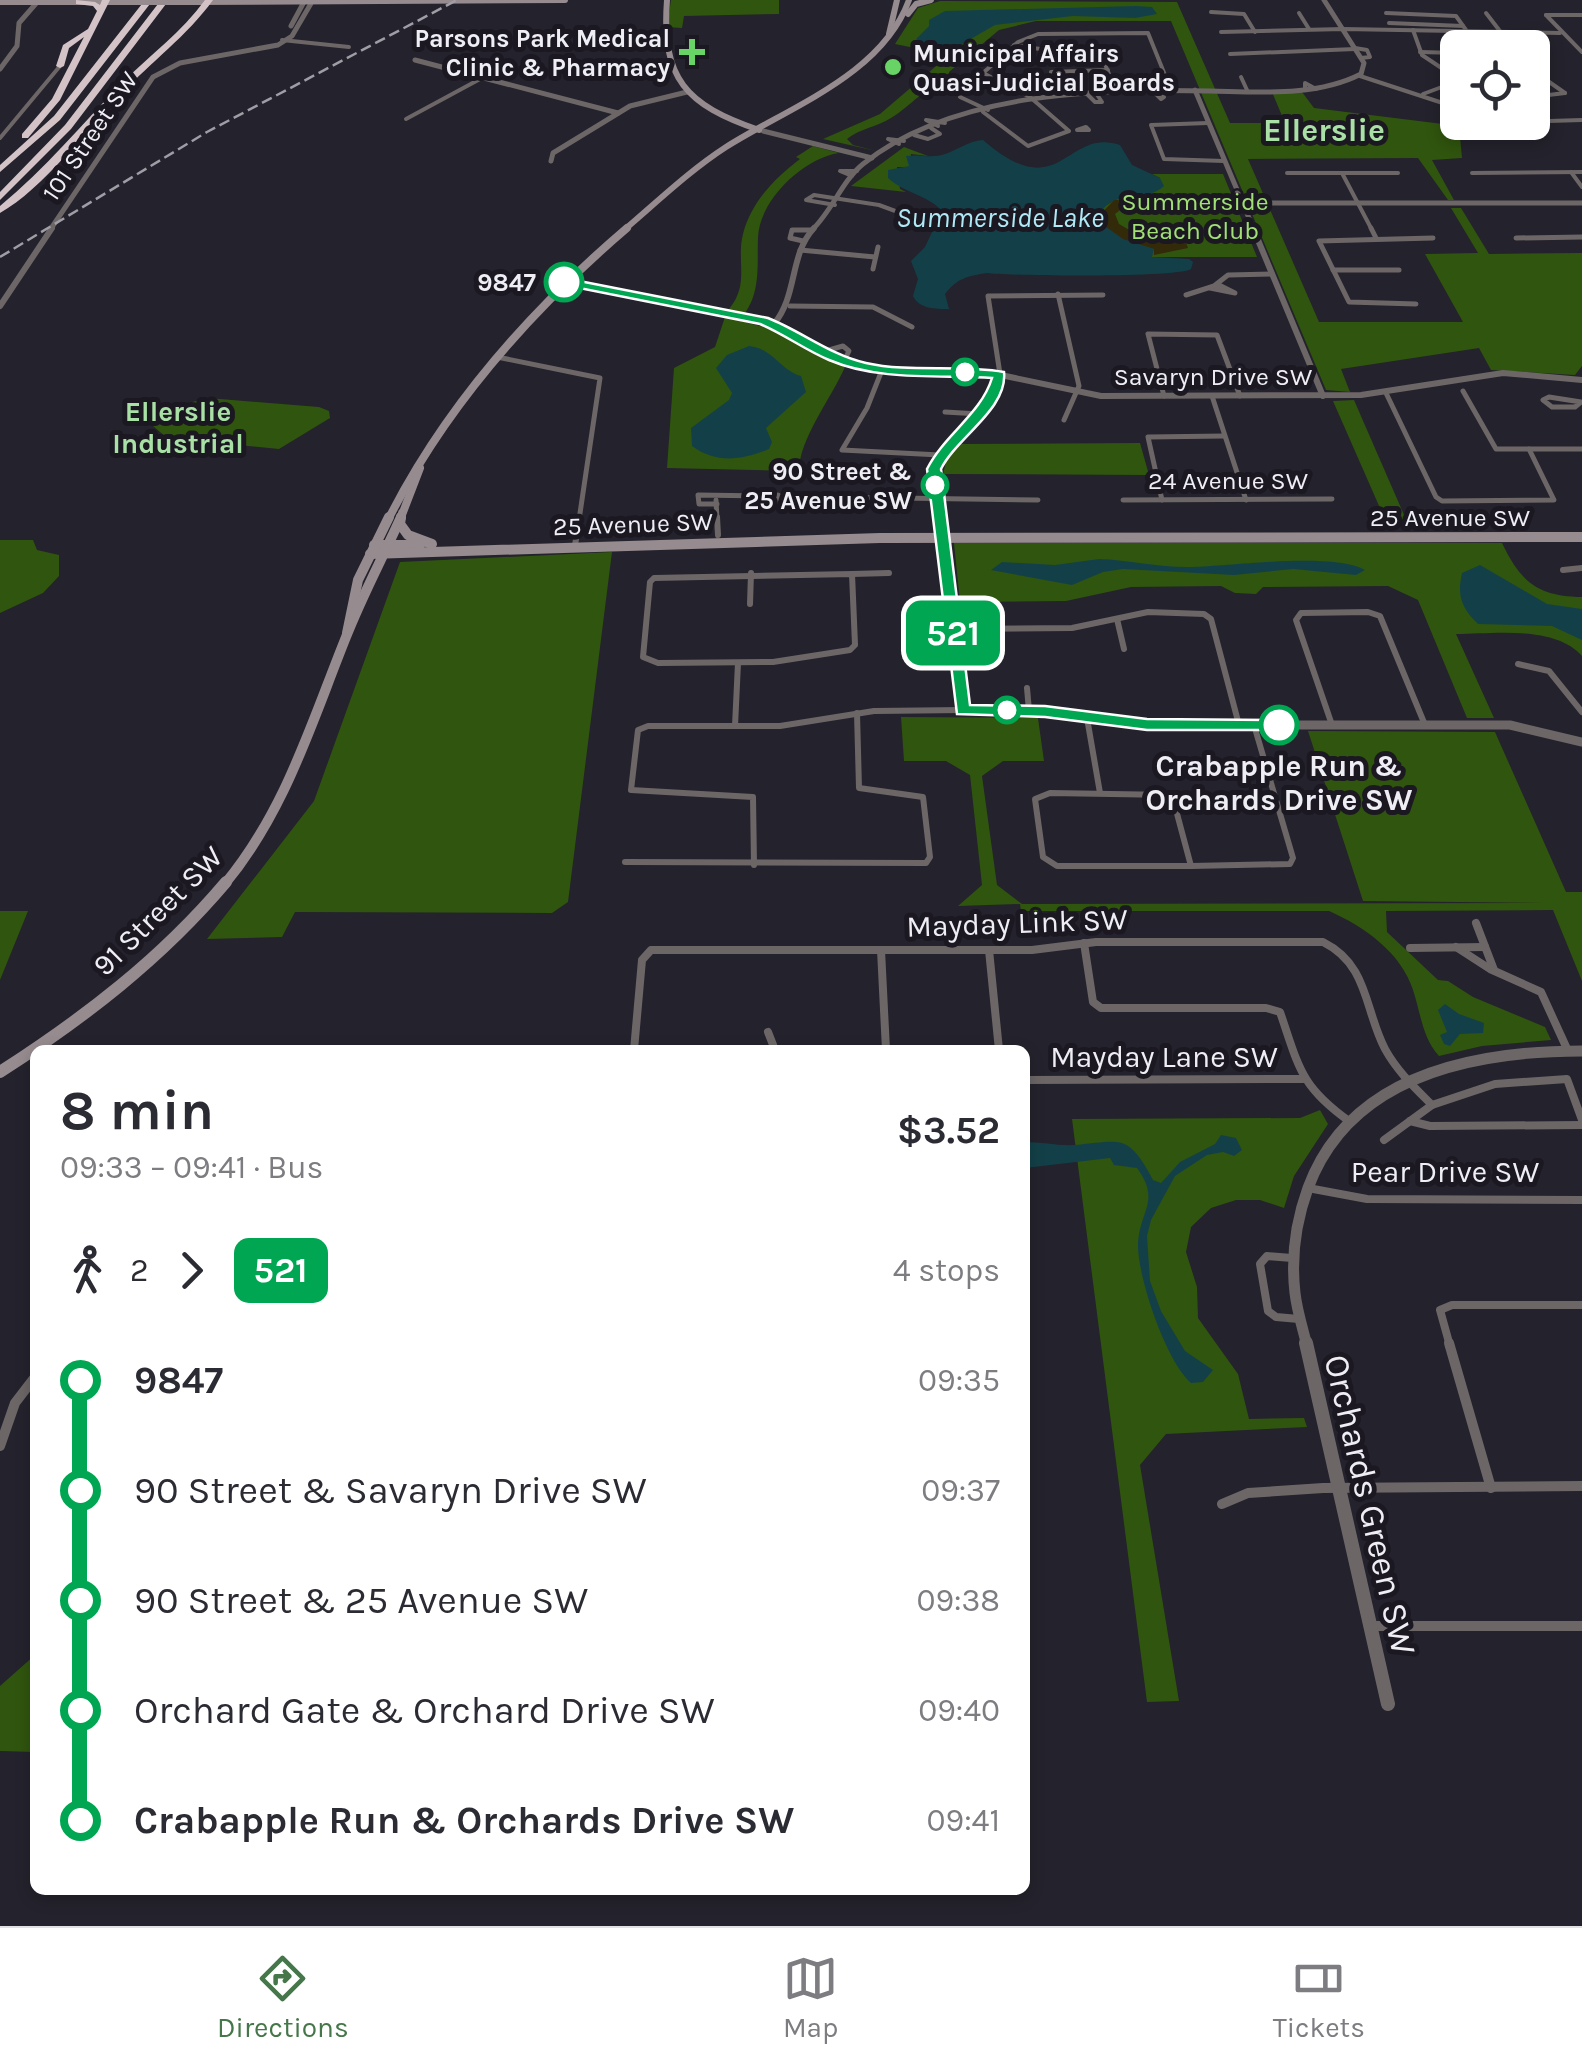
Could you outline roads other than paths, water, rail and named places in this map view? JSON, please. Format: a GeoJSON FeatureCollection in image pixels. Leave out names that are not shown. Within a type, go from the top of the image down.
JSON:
{"type":"FeatureCollection","features":[{"type":"Feature","properties":{"kind":"highway"},"geometry":{"type":"LineString","coordinates":[[0,171],[47,129],[149,0]]}},
{"type":"Feature","properties":{"kind":"highway"},"geometry":{"type":"LineString","coordinates":[[0,194],[46,152],[165,0]]}},
{"type":"Feature","properties":{"kind":"highway"},"geometry":{"type":"LineString","coordinates":[[0,210],[60,158],[208,1]]}},
{"type":"Feature","properties":{"kind":"highway"},"geometry":{"type":"LineString","coordinates":[[79,2],[107,3]]}},
{"type":"Feature","properties":{"kind":"highway"},"geometry":{"type":"LineString","coordinates":[[0,158],[56,100],[90,28],[107,3]]}},
{"type":"Feature","properties":{"kind":"highway"},"geometry":{"type":"LineString","coordinates":[[60,66],[66,46],[90,28]]}},
{"type":"Feature","properties":{"kind":"main road"},"geometry":{"type":"LineString","coordinates":[[107,3],[565,0]]}},
{"type":"Feature","properties":{"kind":"main road"},"geometry":{"type":"LineString","coordinates":[[656,0],[666,11]]}},
{"type":"Feature","properties":{"kind":"main road"},"geometry":{"type":"LineString","coordinates":[[667,0],[663,27],[674,78],[687,92],[736,123],[762,129]]}},
{"type":"Feature","properties":{"kind":"main road"},"geometry":{"type":"LineString","coordinates":[[896,34],[903,0]]}},
{"type":"Feature","properties":{"kind":"main road"},"geometry":{"type":"LineString","coordinates":[[886,42],[903,0]]}},
{"type":"Feature","properties":{"kind":"main road","name":"91 Street SW"},"geometry":{"type":"LineString","coordinates":[[695,172],[805,101],[896,34],[908,14],[903,0]]}},
{"type":"Feature","properties":{"kind":"main road"},"geometry":{"type":"LineString","coordinates":[[908,14],[916,4],[931,0]]}},
{"type":"Feature","properties":{"kind":"main road"},"geometry":{"type":"LineString","coordinates":[[0,2],[79,2]]}},
{"type":"Feature","properties":{"kind":"main road"},"geometry":{"type":"LineString","coordinates":[[716,111],[762,129]]}},
{"type":"Feature","properties":{"kind":"main road"},"geometry":{"type":"LineString","coordinates":[[736,123],[744,136]]}},
{"type":"Feature","properties":{"kind":"main road","name":"91 Street SW"},"geometry":{"type":"LineString","coordinates":[[42,1045],[135,975],[195,919],[235,872],[276,813],[356,619],[377,550],[408,480],[497,357],[564,282],[620,230],[744,136],[762,129]]}},
{"type":"Feature","properties":{"kind":"main road","name":"91 Street SW"},"geometry":{"type":"LineString","coordinates":[[377,550],[418,481],[420,468]]}},
{"type":"Feature","properties":{"kind":"main road"},"geometry":{"type":"LineString","coordinates":[[402,511],[402,529],[432,544]]}},
{"type":"Feature","properties":{"kind":"main road","name":"25 Avenue SW"},"geometry":{"type":"LineString","coordinates":[[377,550],[941,534]]}},
{"type":"Feature","properties":{"kind":"main road","name":"25 Avenue SW"},"geometry":{"type":"LineString","coordinates":[[377,550],[432,544],[576,543],[718,535],[1582,537]]}},
{"type":"Feature","properties":{"kind":"main road","name":"91 Street SW"},"geometry":{"type":"LineString","coordinates":[[0,1072],[30,1053]]}},
{"type":"Feature","properties":{"kind":"street"},"geometry":{"type":"LineString","coordinates":[[774,324],[791,304],[804,240],[854,174],[902,142],[985,111],[1034,100],[1116,91],[1305,90],[1339,86],[1358,73],[1361,58],[1327,0]]}},
{"type":"Feature","properties":{"kind":"street"},"geometry":{"type":"LineString","coordinates":[[284,40],[303,17],[308,1]]}},
{"type":"Feature","properties":{"kind":"street"},"geometry":{"type":"LineString","coordinates":[[284,40],[308,1]]}},
{"type":"Feature","properties":{"kind":"street"},"geometry":{"type":"LineString","coordinates":[[20,33],[18,25],[39,2]]}},
{"type":"Feature","properties":{"kind":"street"},"geometry":{"type":"LineString","coordinates":[[0,69],[39,2]]}},
{"type":"Feature","properties":{"kind":"street"},"geometry":{"type":"LineString","coordinates":[[1392,4],[1397,13]]}},
{"type":"Feature","properties":{"kind":"street"},"geometry":{"type":"LineString","coordinates":[[1436,5],[1443,15]]}},
{"type":"Feature","properties":{"kind":"street"},"geometry":{"type":"LineString","coordinates":[[1210,12],[1243,13],[1255,32]]}},
{"type":"Feature","properties":{"kind":"street"},"geometry":{"type":"LineString","coordinates":[[1220,32],[1464,28],[1456,16],[1386,12]]}},
{"type":"Feature","properties":{"kind":"street"},"geometry":{"type":"LineString","coordinates":[[1299,13],[1308,29]]}},
{"type":"Feature","properties":{"kind":"street"},"geometry":{"type":"LineString","coordinates":[[1425,14],[1430,28]]}},
{"type":"Feature","properties":{"kind":"street"},"geometry":{"type":"LineString","coordinates":[[1486,14],[1499,30]]}},
{"type":"Feature","properties":{"kind":"street"},"geometry":{"type":"LineString","coordinates":[[1582,14],[1546,15],[1582,52]]}},
{"type":"Feature","properties":{"kind":"street"},"geometry":{"type":"LineString","coordinates":[[1389,23],[1466,30]]}},
{"type":"Feature","properties":{"kind":"street"},"geometry":{"type":"LineString","coordinates":[[1413,30],[1420,52],[1440,72]]}},
{"type":"Feature","properties":{"kind":"street"},"geometry":{"type":"LineString","coordinates":[[1069,130],[1034,100],[983,74],[1029,36],[1052,32],[1146,32],[1171,90]]}},
{"type":"Feature","properties":{"kind":"street"},"geometry":{"type":"LineString","coordinates":[[1550,32],[1560,32]]}},
{"type":"Feature","properties":{"kind":"street"},"geometry":{"type":"LineString","coordinates":[[284,40],[349,47]]}},
{"type":"Feature","properties":{"kind":"street","name":"101 Street SW"},"geometry":{"type":"LineString","coordinates":[[0,306],[157,74],[186,61],[255,52],[284,40]]}},
{"type":"Feature","properties":{"kind":"street"},"geometry":{"type":"LineString","coordinates":[[1014,45],[1040,49]]}},
{"type":"Feature","properties":{"kind":"street"},"geometry":{"type":"LineString","coordinates":[[1230,54],[1355,48]]}},
{"type":"Feature","properties":{"kind":"street"},"geometry":{"type":"LineString","coordinates":[[1100,52],[1116,91]]}},
{"type":"Feature","properties":{"kind":"street"},"geometry":{"type":"LineString","coordinates":[[1286,52],[1291,62]]}},
{"type":"Feature","properties":{"kind":"street"},"geometry":{"type":"LineString","coordinates":[[1420,52],[1440,53]]}},
{"type":"Feature","properties":{"kind":"street"},"geometry":{"type":"LineString","coordinates":[[415,60],[618,113]]}},
{"type":"Feature","properties":{"kind":"street"},"geometry":{"type":"LineString","coordinates":[[0,138],[60,66]]}},
{"type":"Feature","properties":{"kind":"street"},"geometry":{"type":"LineString","coordinates":[[1051,72],[1108,70]]}},
{"type":"Feature","properties":{"kind":"street"},"geometry":{"type":"LineString","coordinates":[[1358,73],[1440,101]]}},
{"type":"Feature","properties":{"kind":"street"},"geometry":{"type":"LineString","coordinates":[[1241,78],[1247,90]]}},
{"type":"Feature","properties":{"kind":"street"},"geometry":{"type":"LineString","coordinates":[[406,119],[480,79]]}},
{"type":"Feature","properties":{"kind":"street"},"geometry":{"type":"LineString","coordinates":[[1550,82],[1566,93],[1550,95]]}},
{"type":"Feature","properties":{"kind":"street"},"geometry":{"type":"LineString","coordinates":[[1423,94],[1440,86]]}},
{"type":"Feature","properties":{"kind":"street"},"geometry":{"type":"LineString","coordinates":[[1194,90],[1323,396]]}},
{"type":"Feature","properties":{"kind":"street"},"geometry":{"type":"LineString","coordinates":[[550,160],[553,153],[640,102],[687,92]]}},
{"type":"Feature","properties":{"kind":"street"},"geometry":{"type":"LineString","coordinates":[[960,97],[1038,149],[1069,130],[1077,130]]}},
{"type":"Feature","properties":{"kind":"street"},"geometry":{"type":"LineString","coordinates":[[1550,121],[1582,120]]}},
{"type":"Feature","properties":{"kind":"street"},"geometry":{"type":"LineString","coordinates":[[1208,122],[1152,124],[1166,160],[1224,161]]}},
{"type":"Feature","properties":{"kind":"street"},"geometry":{"type":"LineString","coordinates":[[762,129],[877,157]]}},
{"type":"Feature","properties":{"kind":"street"},"geometry":{"type":"LineString","coordinates":[[1342,172],[1376,238]]}},
{"type":"Feature","properties":{"kind":"street"},"geometry":{"type":"LineString","coordinates":[[1287,173],[1398,172]]}},
{"type":"Feature","properties":{"kind":"street"},"geometry":{"type":"LineString","coordinates":[[1571,172],[1582,187]]}},
{"type":"Feature","properties":{"kind":"street"},"geometry":{"type":"LineString","coordinates":[[1472,173],[1582,172]]}},
{"type":"Feature","properties":{"kind":"street"},"geometry":{"type":"LineString","coordinates":[[836,202],[879,205],[906,214]]}},
{"type":"Feature","properties":{"kind":"street"},"geometry":{"type":"LineString","coordinates":[[1173,204],[1582,204]]}},
{"type":"Feature","properties":{"kind":"street"},"geometry":{"type":"LineString","coordinates":[[804,240],[790,238],[792,230],[812,230]]}},
{"type":"Feature","properties":{"kind":"street"},"geometry":{"type":"LineString","coordinates":[[1516,238],[1582,237]]}},
{"type":"Feature","properties":{"kind":"street"},"geometry":{"type":"LineString","coordinates":[[1416,304],[1350,303],[1320,239],[1433,238]]}},
{"type":"Feature","properties":{"kind":"street"},"geometry":{"type":"LineString","coordinates":[[873,269],[878,247]]}},
{"type":"Feature","properties":{"kind":"street"},"geometry":{"type":"LineString","coordinates":[[800,250],[875,257]]}},
{"type":"Feature","properties":{"kind":"street"},"geometry":{"type":"LineString","coordinates":[[1333,270],[1399,270]]}},
{"type":"Feature","properties":{"kind":"street"},"geometry":{"type":"LineString","coordinates":[[1186,295],[1210,288],[1230,274],[1272,274]]}},
{"type":"Feature","properties":{"kind":"street","name":"Savaryn Drive SW"},"geometry":{"type":"LineString","coordinates":[[564,282],[774,324],[844,362],[882,370],[1000,374],[1078,393],[1323,396],[1386,393],[1491,374],[1582,380]]}},
{"type":"Feature","properties":{"kind":"street"},"geometry":{"type":"LineString","coordinates":[[1210,288],[1235,293],[1218,284]]}},
{"type":"Feature","properties":{"kind":"street"},"geometry":{"type":"LineString","coordinates":[[1058,294],[1078,393],[1064,420]]}},
{"type":"Feature","properties":{"kind":"street"},"geometry":{"type":"LineString","coordinates":[[962,710],[934,469],[940,456],[995,395],[1000,374],[988,297],[1103,295]]}},
{"type":"Feature","properties":{"kind":"street"},"geometry":{"type":"LineString","coordinates":[[791,304],[876,307],[912,327]]}},
{"type":"Feature","properties":{"kind":"street"},"geometry":{"type":"LineString","coordinates":[[1164,396],[1147,338],[1151,334],[1218,336],[1240,396]]}},
{"type":"Feature","properties":{"kind":"street","name":"Savaryn Drive SW"},"geometry":{"type":"LineString","coordinates":[[822,352],[843,346],[848,350],[844,362]]}},
{"type":"Feature","properties":{"kind":"street"},"geometry":{"type":"LineString","coordinates":[[497,357],[598,377],[576,543]]}},
{"type":"Feature","properties":{"kind":"street"},"geometry":{"type":"LineString","coordinates":[[882,370],[866,408],[842,446],[844,451],[940,456]]}},
{"type":"Feature","properties":{"kind":"street"},"geometry":{"type":"LineString","coordinates":[[1462,390],[1492,446],[1501,450],[1582,448]]}},
{"type":"Feature","properties":{"kind":"street"},"geometry":{"type":"LineString","coordinates":[[1386,393],[1440,500],[1554,500],[1529,449]]}},
{"type":"Feature","properties":{"kind":"street"},"geometry":{"type":"LineString","coordinates":[[1212,396],[1246,500]]}},
{"type":"Feature","properties":{"kind":"street"},"geometry":{"type":"LineString","coordinates":[[1549,397],[1581,401],[1576,407],[1554,407],[1543,400],[1549,397]]}},
{"type":"Feature","properties":{"kind":"street"},"geometry":{"type":"LineString","coordinates":[[945,412],[978,414]]}},
{"type":"Feature","properties":{"kind":"street"},"geometry":{"type":"LineString","coordinates":[[1162,500],[1148,437],[1224,436]]}},
{"type":"Feature","properties":{"kind":"street"},"geometry":{"type":"LineString","coordinates":[[718,535],[717,504],[721,494]]}},
{"type":"Feature","properties":{"kind":"street"},"geometry":{"type":"LineString","coordinates":[[717,504],[699,504],[698,495],[764,494],[769,504],[776,502],[778,494],[836,500],[1038,500]]}},
{"type":"Feature","properties":{"kind":"street","name":"24 Avenue SW"},"geometry":{"type":"LineString","coordinates":[[1123,500],[1332,499]]}},
{"type":"Feature","properties":{"kind":"street"},"geometry":{"type":"LineString","coordinates":[[1564,570],[1582,568]]}},
{"type":"Feature","properties":{"kind":"street"},"geometry":{"type":"LineString","coordinates":[[852,572],[854,648],[782,662],[658,663],[644,659],[650,582],[662,576],[852,572],[890,572]]}},
{"type":"Feature","properties":{"kind":"street"},"geometry":{"type":"LineString","coordinates":[[750,604],[751,574]]}},
{"type":"Feature","properties":{"kind":"street"},"geometry":{"type":"LineString","coordinates":[[952,629],[1072,628],[1157,612],[1192,612],[1209,617],[1239,725]]}},
{"type":"Feature","properties":{"kind":"street"},"geometry":{"type":"LineString","coordinates":[[1332,725],[1296,620],[1301,613],[1368,612],[1380,616],[1425,725]]}},
{"type":"Feature","properties":{"kind":"street"},"geometry":{"type":"LineString","coordinates":[[1117,619],[1124,649]]}},
{"type":"Feature","properties":{"kind":"street"},"geometry":{"type":"LineString","coordinates":[[735,726],[738,663]]}},
{"type":"Feature","properties":{"kind":"street"},"geometry":{"type":"LineString","coordinates":[[1518,664],[1549,671],[1582,712]]}},
{"type":"Feature","properties":{"kind":"street"},"geometry":{"type":"LineString","coordinates":[[1026,688],[1028,711]]}},
{"type":"Feature","properties":{"kind":"street"},"geometry":{"type":"LineString","coordinates":[[754,865],[753,797],[631,790],[636,734],[640,728],[787,725],[856,713],[962,710],[1028,711],[1138,724],[1521,726],[1582,741]]}},
{"type":"Feature","properties":{"kind":"street"},"geometry":{"type":"LineString","coordinates":[[1138,710],[1138,724]]}},
{"type":"Feature","properties":{"kind":"street"},"geometry":{"type":"LineString","coordinates":[[626,862],[916,865],[928,860],[923,797],[910,792],[866,792],[859,788],[856,713]]}},
{"type":"Feature","properties":{"kind":"street"},"geometry":{"type":"LineString","coordinates":[[1087,718],[1100,793]]}},
{"type":"Feature","properties":{"kind":"street"},"geometry":{"type":"LineString","coordinates":[[1191,866],[1172,795],[1050,793],[1037,797],[1046,861],[1057,866],[1191,866],[1292,862],[1254,725]]}},
{"type":"Feature","properties":{"kind":"street"},"geometry":{"type":"LineString","coordinates":[[1476,922],[1494,971]]}},
{"type":"Feature","properties":{"kind":"street"},"geometry":{"type":"LineString","coordinates":[[1084,943],[1095,1005],[1276,1010],[1282,1015],[1303,1079],[1320,1100],[1349,1121]]}},
{"type":"Feature","properties":{"kind":"street","name":"Mayday Link SW"},"geometry":{"type":"LineString","coordinates":[[634,1045],[646,952],[1044,949],[1084,943],[1327,944],[1346,959],[1364,982],[1381,1042],[1407,1080],[1432,1105]]}},
{"type":"Feature","properties":{"kind":"street"},"geometry":{"type":"LineString","coordinates":[[1456,947],[1547,998],[1575,1052]]}},
{"type":"Feature","properties":{"kind":"street"},"geometry":{"type":"LineString","coordinates":[[1410,948],[1485,947]]}},
{"type":"Feature","properties":{"kind":"street"},"geometry":{"type":"LineString","coordinates":[[881,950],[886,1045]]}},
{"type":"Feature","properties":{"kind":"street"},"geometry":{"type":"LineString","coordinates":[[989,950],[998,1045]]}},
{"type":"Feature","properties":{"kind":"street"},"geometry":{"type":"LineString","coordinates":[[768,1032],[773,1045]]}},
{"type":"Feature","properties":{"kind":"street","name":"Orchards Green SW"},"geometry":{"type":"LineString","coordinates":[[1388,1704],[1299,1319],[1292,1258],[1308,1188],[1327,1150],[1349,1121],[1407,1080],[1470,1059],[1575,1052]]}},
{"type":"Feature","properties":{"kind":"street","name":"Mayday Lane SW"},"geometry":{"type":"LineString","coordinates":[[1030,1080],[1303,1079]]}},
{"type":"Feature","properties":{"kind":"street"},"geometry":{"type":"LineString","coordinates":[[1384,1140],[1410,1121],[1432,1105],[1494,1084],[1566,1079],[1582,1122],[1430,1126],[1410,1121]]}},
{"type":"Feature","properties":{"kind":"street","name":"Pear Drive SW"},"geometry":{"type":"LineString","coordinates":[[1308,1188],[1354,1198],[1582,1200]]}},
{"type":"Feature","properties":{"kind":"street","name":"Orchards Green SW"},"geometry":{"type":"LineString","coordinates":[[1292,1258],[1267,1256],[1260,1264],[1268,1311],[1276,1318],[1299,1319]]}},
{"type":"Feature","properties":{"kind":"street"},"geometry":{"type":"LineString","coordinates":[[1490,1488],[1440,1310],[1452,1305],[1582,1305]]}},
{"type":"Feature","properties":{"kind":"street"},"geometry":{"type":"LineString","coordinates":[[0,1446],[15,1402],[30,1383]]}},
{"type":"Feature","properties":{"kind":"street"},"geometry":{"type":"LineString","coordinates":[[1222,1504],[1248,1492],[1582,1486]]}},
{"type":"Feature","properties":{"kind":"street"},"geometry":{"type":"LineString","coordinates":[[1370,1626],[1582,1626]]}},
{"type":"Feature","properties":{"kind":"water"},"geometry":{"type":"Polygon","coordinates":[[[1152,7],[1157,14],[1135,18],[1073,16],[995,25],[955,48],[925,46],[916,39],[929,26],[929,20],[945,11],[1152,7]]]}},
{"type":"Feature","properties":{"kind":"water","name":"Summerside Lake"},"geometry":{"type":"Polygon","coordinates":[[[983,140],[1009,159],[1030,167],[1046,167],[1102,142],[1120,145],[1132,165],[1160,178],[1164,186],[1148,194],[1113,201],[1100,214],[1102,224],[1123,239],[1154,249],[1152,257],[1189,259],[1193,262],[1191,269],[1126,275],[987,273],[954,284],[945,294],[949,309],[919,304],[913,296],[918,279],[911,261],[925,247],[942,211],[894,183],[888,178],[888,170],[909,166],[906,156],[942,155],[983,140]]]}},
{"type":"Feature","properties":{"kind":"water"},"geometry":{"type":"Polygon","coordinates":[[[749,346],[765,351],[801,376],[806,392],[766,428],[772,442],[769,449],[740,458],[710,456],[692,446],[691,428],[729,400],[732,393],[716,368],[727,355],[749,346]]]}},
{"type":"Feature","properties":{"kind":"water"},"geometry":{"type":"Polygon","coordinates":[[[1099,559],[1181,567],[1330,562],[1365,570],[1356,575],[1293,569],[1234,575],[1123,569],[1103,572],[1072,585],[991,570],[1002,562],[1055,565],[1099,559]]]}},
{"type":"Feature","properties":{"kind":"water"},"geometry":{"type":"Polygon","coordinates":[[[1480,565],[1547,604],[1582,609],[1582,640],[1552,626],[1478,624],[1464,606],[1460,588],[1462,573],[1480,565]]]}},
{"type":"Feature","properties":{"kind":"water"},"geometry":{"type":"Polygon","coordinates":[[[1445,1004],[1484,1023],[1483,1033],[1460,1034],[1450,1046],[1444,1044],[1440,1035],[1447,1032],[1438,1010],[1445,1004]]]}},
{"type":"Feature","properties":{"kind":"water"},"geometry":{"type":"Polygon","coordinates":[[[1221,1135],[1236,1138],[1242,1150],[1234,1156],[1223,1152],[1207,1155],[1175,1176],[1151,1220],[1147,1236],[1150,1281],[1161,1311],[1185,1351],[1213,1370],[1203,1382],[1191,1383],[1172,1357],[1143,1280],[1138,1247],[1148,1190],[1137,1168],[1114,1165],[1110,1158],[1030,1167],[1030,1142],[1122,1143],[1137,1154],[1153,1180],[1161,1183],[1180,1162],[1215,1144],[1221,1135]]]}},
{"type":"Feature","properties":{"kind":"railway"},"geometry":{"type":"LineString","coordinates":[[0,257],[207,132],[457,0]]}},
{"type":"Feature","properties":{"kind":"place","name":"Parsons Park Medical Clinic & Pharmacy"},"geometry":{"type":"Point","coordinates":[692,52]}},
{"type":"Feature","properties":{"kind":"place","name":"Municipal Affairs Quasi-Judicial Boards"},"geometry":{"type":"Point","coordinates":[893,67]}},
{"type":"Feature","properties":{"kind":"place","name":"9847"},"geometry":{"type":"Point","coordinates":[564,282]}},
{"type":"Feature","properties":{"kind":"place","name":"90 Street & 25 Avenue SW"},"geometry":{"type":"Point","coordinates":[935,485]}},
{"type":"Feature","properties":{"kind":"place","name":"Crabapple Run & Orchards Drive SW"},"geometry":{"type":"Point","coordinates":[1279,725]}},
{"type":"Feature","properties":{"kind":"district","name":"Ellerslie"},"geometry":{"type":"Point","coordinates":[1324,130]}},
{"type":"Feature","properties":{"kind":"district","name":"Ellerslie Industrial"},"geometry":{"type":"Point","coordinates":[178,427]}},
{"type":"Feature","properties":{"kind":"park label","name":"Summerside Beach Club"},"geometry":{"type":"Point","coordinates":[1195,216]}}]}
